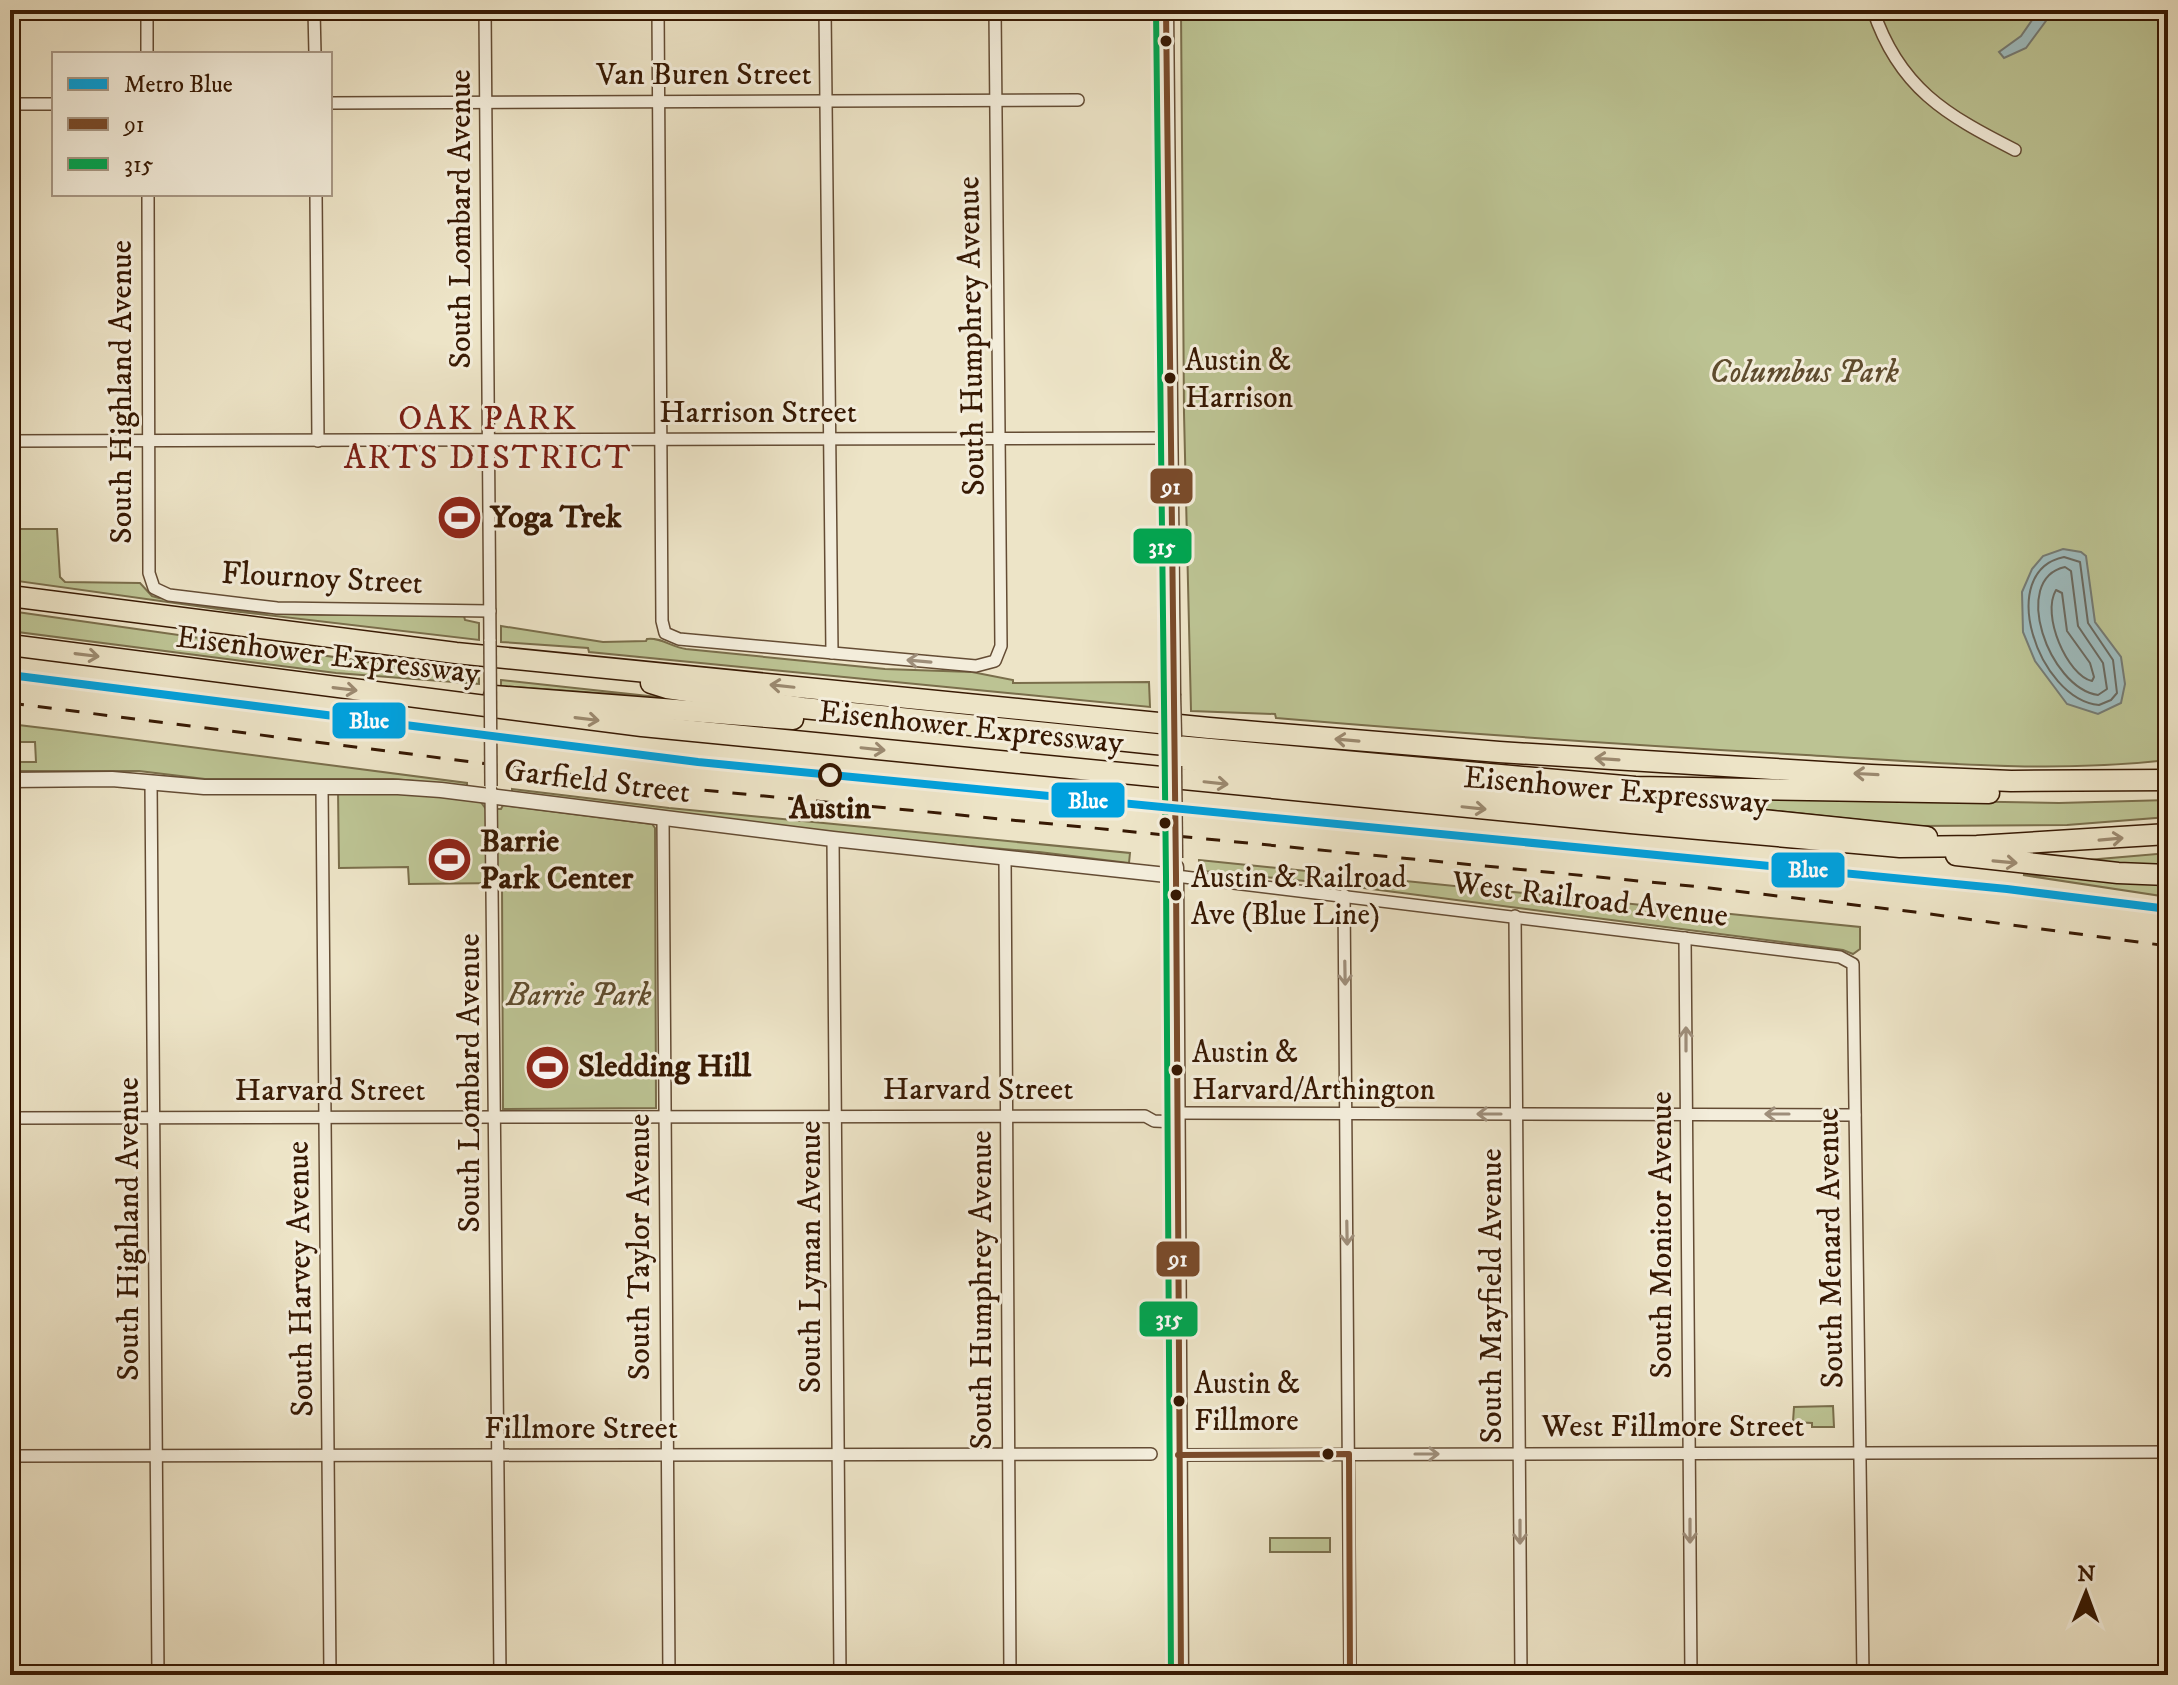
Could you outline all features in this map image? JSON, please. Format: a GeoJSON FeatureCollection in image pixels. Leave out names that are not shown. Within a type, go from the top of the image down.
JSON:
{"type":"FeatureCollection","features":[{"type":"Feature","properties":{"kind":"highway","name":"Eisenhower Expressway"},"geometry":{"type":"LineString","coordinates":[[10,596],[351,641],[1209,728],[1499,752],[1871,775],[2011,781],[2168,782]]}},
{"type":"Feature","properties":{"kind":"highway","name":"Eisenhower Expressway"},"geometry":{"type":"LineString","coordinates":[[10,645],[705,732],[1615,822],[1900,847],[1977,846],[2168,834]]}},
{"type":"Feature","properties":{"kind":"highway"},"geometry":{"type":"LineString","coordinates":[[597,668],[667,688],[803,708],[1909,833],[1977,846]]}},
{"type":"Feature","properties":{"kind":"highway"},"geometry":{"type":"LineString","coordinates":[[426,699],[503,695],[1174,752],[1635,787],[2057,794],[2132,792],[2168,782]]}},
{"type":"Feature","properties":{"kind":"highway"},"geometry":{"type":"LineString","coordinates":[[2120,781],[2168,765]]}},
{"type":"Feature","properties":{"kind":"highway"},"geometry":{"type":"LineString","coordinates":[[1900,847],[1989,861],[2168,875]]}},
{"type":"Feature","properties":{"kind":"street"},"geometry":{"type":"LineString","coordinates":[[147,10],[147,52]]}},
{"type":"Feature","properties":{"kind":"street"},"geometry":{"type":"LineString","coordinates":[[314,10],[315,52]]}},
{"type":"Feature","properties":{"kind":"street","name":"South Lombard Avenue"},"geometry":{"type":"LineString","coordinates":[[485,10],[500,1675]]}},
{"type":"Feature","properties":{"kind":"street"},"geometry":{"type":"LineString","coordinates":[[658,10],[662,621],[665,633],[679,639],[832,653],[825,10]]}},
{"type":"Feature","properties":{"kind":"street","name":"South Humphrey Avenue"},"geometry":{"type":"LineString","coordinates":[[832,653],[976,666],[995,661],[1001,646],[995,10]]}},
{"type":"Feature","properties":{"kind":"street"},"geometry":{"type":"LineString","coordinates":[[1166,10],[1181,1675]]}},
{"type":"Feature","properties":{"kind":"street"},"geometry":{"type":"LineString","coordinates":[[1873,10],[1891,53],[1926,95],[1968,126],[2015,150]]}},
{"type":"Feature","properties":{"kind":"street","name":"Van Buren Street"},"geometry":{"type":"LineString","coordinates":[[332,103],[1078,100]]}},
{"type":"Feature","properties":{"kind":"street"},"geometry":{"type":"LineString","coordinates":[[10,104],[52,104]]}},
{"type":"Feature","properties":{"kind":"street","name":"South Highland Avenue"},"geometry":{"type":"LineString","coordinates":[[148,196],[149,573],[154,588]]}},
{"type":"Feature","properties":{"kind":"street"},"geometry":{"type":"LineString","coordinates":[[316,196],[318,441]]}},
{"type":"Feature","properties":{"kind":"street","name":"Harrison Street"},"geometry":{"type":"LineString","coordinates":[[10,441],[1171,438]]}},
{"type":"Feature","properties":{"kind":"street","name":"Flournoy Street"},"geometry":{"type":"LineString","coordinates":[[154,588],[169,595],[277,608],[490,611]]}},
{"type":"Feature","properties":{"kind":"street","name":"Garfield Street"},"geometry":{"type":"LineString","coordinates":[[10,780],[112,779],[204,787],[398,787],[491,791],[663,819],[1176,876]]}},
{"type":"Feature","properties":{"kind":"street","name":"South Highland Avenue"},"geometry":{"type":"LineString","coordinates":[[151,783],[158,1675]]}},
{"type":"Feature","properties":{"kind":"street","name":"South Harvey Avenue"},"geometry":{"type":"LineString","coordinates":[[322,787],[330,1675]]}},
{"type":"Feature","properties":{"kind":"street","name":"South Taylor Avenue"},"geometry":{"type":"LineString","coordinates":[[663,819],[669,1675]]}},
{"type":"Feature","properties":{"kind":"street","name":"South Lyman Avenue"},"geometry":{"type":"LineString","coordinates":[[833,839],[840,1675]]}},
{"type":"Feature","properties":{"kind":"street","name":"South Humphrey Avenue"},"geometry":{"type":"LineString","coordinates":[[1005,858],[1010,1675]]}},
{"type":"Feature","properties":{"kind":"street","name":"West Railroad Avenue"},"geometry":{"type":"LineString","coordinates":[[1176,876],[1840,957],[1853,964]]}},
{"type":"Feature","properties":{"kind":"street"},"geometry":{"type":"LineString","coordinates":[[1344,895],[1350,1675]]}},
{"type":"Feature","properties":{"kind":"street","name":"South Mayfield Avenue"},"geometry":{"type":"LineString","coordinates":[[1515,916],[1521,1675]]}},
{"type":"Feature","properties":{"kind":"street","name":"South Monitor Avenue"},"geometry":{"type":"LineString","coordinates":[[1685,938],[1691,1675]]}},
{"type":"Feature","properties":{"kind":"street","name":"South Menard Avenue"},"geometry":{"type":"LineString","coordinates":[[1853,964],[1863,1675]]}},
{"type":"Feature","properties":{"kind":"street","name":"Harvard Street"},"geometry":{"type":"LineString","coordinates":[[10,1118],[1145,1116],[1154,1121],[1346,1113],[1855,1115]]}},
{"type":"Feature","properties":{"kind":"street","name":"West Fillmore Street"},"geometry":{"type":"LineString","coordinates":[[1178,1455],[2168,1452]]}},
{"type":"Feature","properties":{"kind":"street","name":"Fillmore Street"},"geometry":{"type":"LineString","coordinates":[[10,1456],[1151,1454]]}},
{"type":"Feature","properties":{"kind":"green space","name":"Columbus Park"},"geometry":{"type":"Polygon","coordinates":[[[1181,10],[2168,10],[2168,760],[2078,766],[1942,763],[1541,738],[1276,718],[1275,714],[1191,711],[1184,413],[1181,10]]]}},
{"type":"Feature","properties":{"kind":"green space"},"geometry":{"type":"Polygon","coordinates":[[[10,529],[57,529],[60,577],[65,582],[140,583],[152,596],[159,598],[246,611],[464,616],[465,620],[479,623],[479,640],[232,611],[10,580],[10,529]]]}},
{"type":"Feature","properties":{"kind":"green space"},"geometry":{"type":"Polygon","coordinates":[[[10,611],[468,676],[479,678],[479,684],[336,673],[10,631],[10,611]]]}},
{"type":"Feature","properties":{"kind":"green space"},"geometry":{"type":"Polygon","coordinates":[[[501,626],[603,642],[652,639],[686,649],[885,669],[972,672],[1013,680],[1013,683],[1149,682],[1150,707],[589,652],[588,648],[501,642],[501,626]]]}},
{"type":"Feature","properties":{"kind":"green space"},"geometry":{"type":"Polygon","coordinates":[[[501,680],[667,698],[501,686],[501,680]]]}},
{"type":"Feature","properties":{"kind":"green space"},"geometry":{"type":"Polygon","coordinates":[[[10,724],[467,783],[467,786],[393,779],[205,779],[139,771],[15,771],[14,762],[36,762],[35,742],[10,742],[10,724]]]}},
{"type":"Feature","properties":{"kind":"green space","name":"Barrie Park"},"geometry":{"type":"Polygon","coordinates":[[[397,789],[480,801],[486,809],[501,809],[503,805],[652,824],[655,828],[656,1108],[503,1109],[502,883],[409,884],[408,867],[339,868],[338,790],[397,789]]]}},
{"type":"Feature","properties":{"kind":"green space"},"geometry":{"type":"Polygon","coordinates":[[[512,789],[669,808],[1130,853],[1129,863],[889,839],[512,792],[512,789]]]}},
{"type":"Feature","properties":{"kind":"green space"},"geometry":{"type":"Polygon","coordinates":[[[1702,797],[2059,803],[2168,800],[2168,817],[2067,825],[1917,826],[1702,803],[1702,797]]]}},
{"type":"Feature","properties":{"kind":"green space"},"geometry":{"type":"Polygon","coordinates":[[[2168,853],[2168,866],[2088,864],[2088,860],[2168,853]]]}},
{"type":"Feature","properties":{"kind":"green space"},"geometry":{"type":"Polygon","coordinates":[[[1199,860],[1860,927],[1860,949],[1853,954],[1843,950],[1325,883],[1203,871],[1199,868],[1199,860]]]}},
{"type":"Feature","properties":{"kind":"green space"},"geometry":{"type":"Polygon","coordinates":[[[2023,875],[2083,876],[2083,879],[2168,885],[2168,897],[2023,875]]]}},
{"type":"Feature","properties":{"kind":"green space"},"geometry":{"type":"Polygon","coordinates":[[[1833,1406],[1834,1427],[1812,1427],[1812,1423],[1793,1422],[1794,1407],[1833,1406]]]}},
{"type":"Feature","properties":{"kind":"green space"},"geometry":{"type":"Polygon","coordinates":[[[1270,1538],[1330,1538],[1330,1552],[1270,1552],[1270,1538]]]}},
{"type":"Feature","properties":{"kind":"water"},"geometry":{"type":"Polygon","coordinates":[[[2039,10],[2054,10],[2026,48],[2004,58],[1999,52],[2021,36],[2039,10]]]}},
{"type":"Feature","properties":{"kind":"water"},"geometry":{"type":"Polygon","coordinates":[[[2063,549],[2086,556],[2095,622],[2121,657],[2125,684],[2121,703],[2098,714],[2067,704],[2035,661],[2023,632],[2022,592],[2032,569],[2043,556],[2063,549]]]}},
{"type":"Feature","properties":{"kind":"railway"},"geometry":{"type":"LineString","coordinates":[[10,703],[661,786],[1701,887],[2168,946]]}},
{"type":"Feature","properties":{"kind":"metro line","name":"Blue"},"geometry":{"type":"LineString","coordinates":[[10,675],[698,762],[2007,889],[2168,909]]}},
{"type":"Feature","properties":{"kind":"transit line","name":"315"},"geometry":{"type":"LineString","coordinates":[[1156,10],[1171,1675]]}},
{"type":"Feature","properties":{"kind":"transit line","name":"91"},"geometry":{"type":"LineString","coordinates":[[1166,10],[1181,1675]]}},
{"type":"Feature","properties":{"kind":"transit line","name":"91"},"geometry":{"type":"LineString","coordinates":[[1178,1455],[1349,1454],[1350,1675]]}},
{"type":"Feature","properties":{"kind":"place","name":"Austin & Harrison"},"geometry":{"type":"Point","coordinates":[1170,378]}},
{"type":"Feature","properties":{"kind":"place","name":"Yoga Trek"},"geometry":{"type":"Point","coordinates":[459,518]}},
{"type":"Feature","properties":{"kind":"place","name":"Austin"},"geometry":{"type":"Point","coordinates":[830,775]}},
{"type":"Feature","properties":{"kind":"place","name":"Barrie Park Center"},"geometry":{"type":"Point","coordinates":[449,860]}},
{"type":"Feature","properties":{"kind":"place","name":"Austin & Railroad Ave (Blue Line)"},"geometry":{"type":"Point","coordinates":[1176,895]}},
{"type":"Feature","properties":{"kind":"place","name":"Sledding Hill"},"geometry":{"type":"Point","coordinates":[547,1067]}},
{"type":"Feature","properties":{"kind":"place","name":"Austin & Harvard/Arthington"},"geometry":{"type":"Point","coordinates":[1177,1070]}},
{"type":"Feature","properties":{"kind":"place","name":"Austin & Fillmore"},"geometry":{"type":"Point","coordinates":[1179,1401]}},
{"type":"Feature","properties":{"kind":"district","name":"OAK PARK ARTS DISTRICT"},"geometry":{"type":"Point","coordinates":[488,438]}}]}
